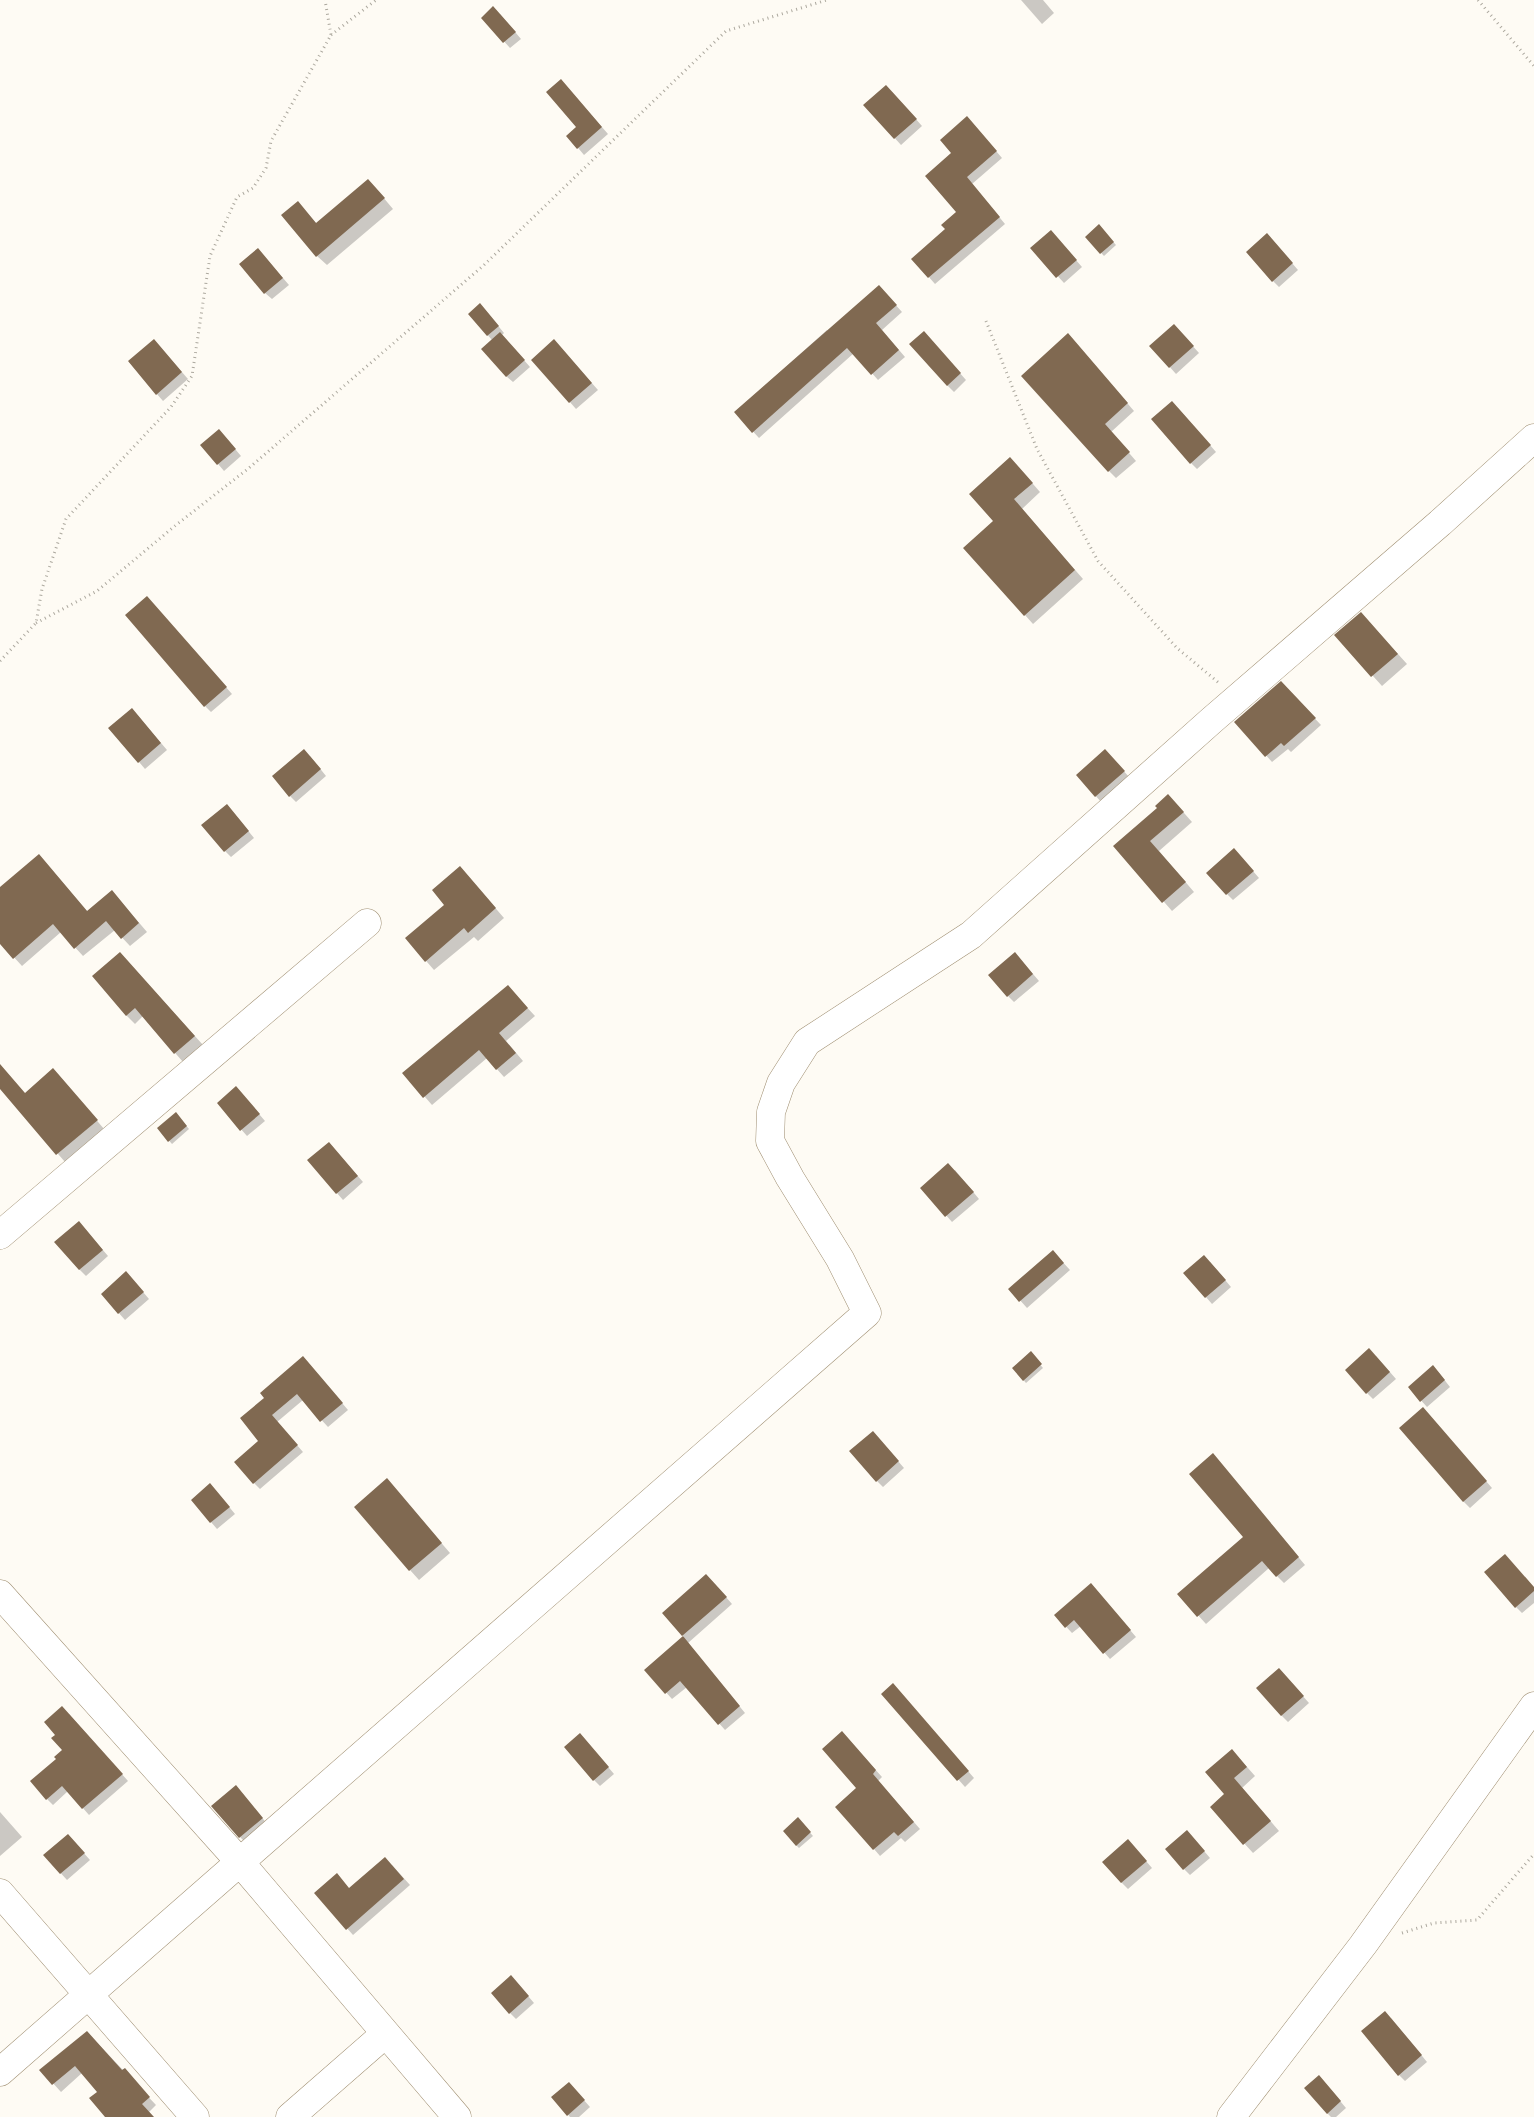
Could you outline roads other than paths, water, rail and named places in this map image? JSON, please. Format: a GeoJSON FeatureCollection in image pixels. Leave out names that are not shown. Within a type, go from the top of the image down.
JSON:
{"type":"FeatureCollection","features":[{"type":"Feature","properties":{"kind":"street"},"geometry":{"type":"LineString","coordinates":[[0,2072],[867,1313],[840,1259],[790,1178],[770,1141],[771,1112],[782,1083],[807,1042],[972,935],[1237,698],[1440,523],[1534,438]]}},
{"type":"Feature","properties":{"kind":"street"},"geometry":{"type":"LineString","coordinates":[[0,1235],[367,923]]}},
{"type":"Feature","properties":{"kind":"street"},"geometry":{"type":"LineString","coordinates":[[0,1594],[239,1861],[457,2117]]}},
{"type":"Feature","properties":{"kind":"street"},"geometry":{"type":"LineString","coordinates":[[1231,2117],[1363,1945],[1534,1706]]}},
{"type":"Feature","properties":{"kind":"street"},"geometry":{"type":"LineString","coordinates":[[0,1893],[195,2117]]}},
{"type":"Feature","properties":{"kind":"street"},"geometry":{"type":"LineString","coordinates":[[290,2117],[385,2034]]}}]}
